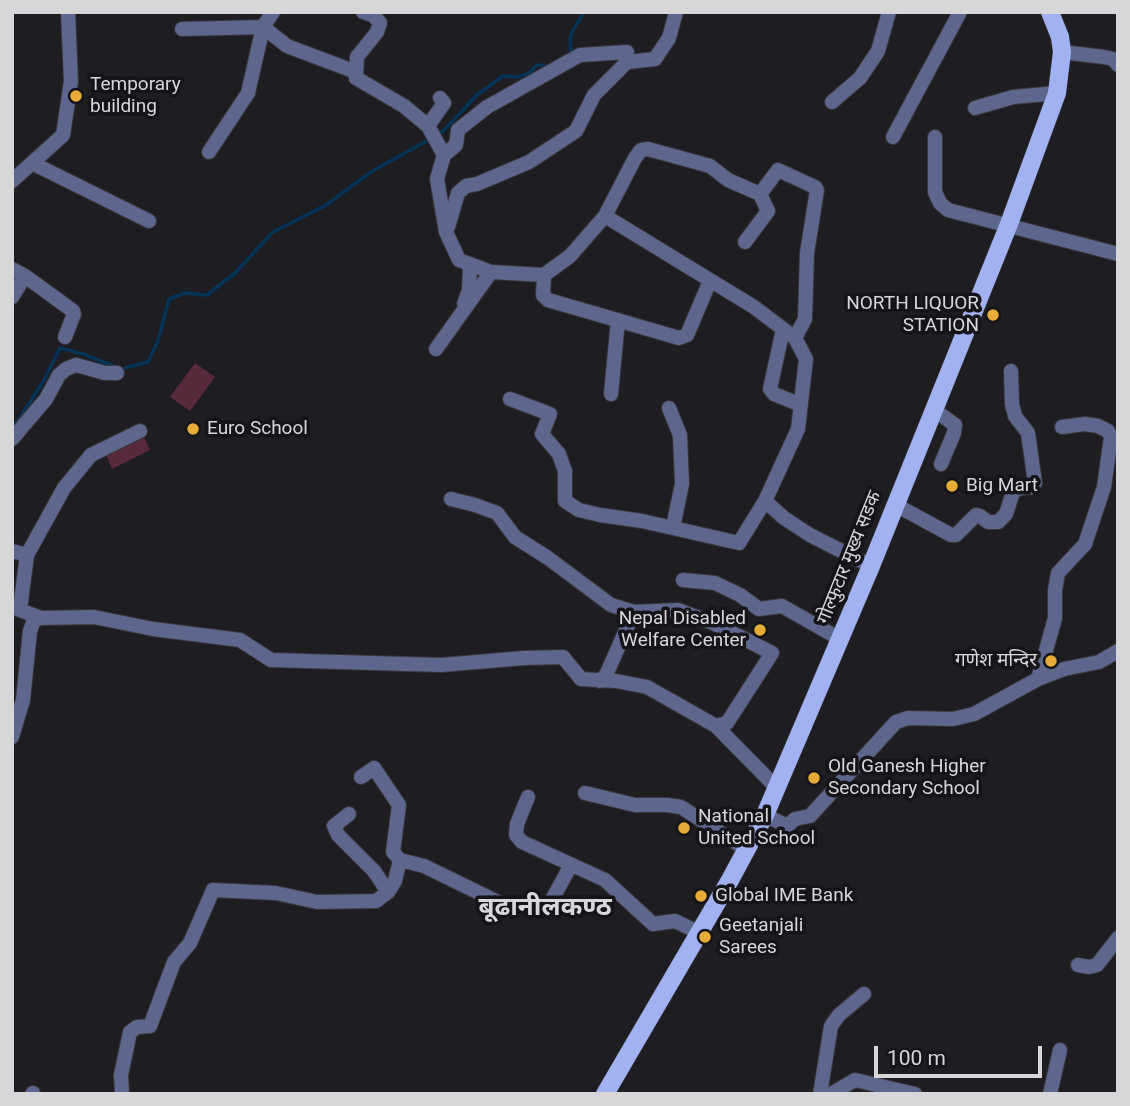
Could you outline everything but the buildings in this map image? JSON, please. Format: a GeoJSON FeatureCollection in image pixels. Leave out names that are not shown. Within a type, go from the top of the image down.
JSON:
{"type":"FeatureCollection","features":[{"type":"Feature","properties":{"kind":"main road","name":"गोल्फुटार मुख्य सडक"},"geometry":{"type":"LineString","coordinates":[[605,1094],[700,933],[765,815],[871,566],[1009,224],[1057,93],[1062,52],[1060,37],[1049,12]]}},
{"type":"Feature","properties":{"kind":"street"},"geometry":{"type":"LineString","coordinates":[[12,181],[63,135],[71,81],[68,12]]}},
{"type":"Feature","properties":{"kind":"street"},"geometry":{"type":"LineString","coordinates":[[209,152],[248,93],[263,27],[273,12]]}},
{"type":"Feature","properties":{"kind":"street"},"geometry":{"type":"LineString","coordinates":[[363,12],[380,23],[377,32],[357,57],[356,78],[404,106],[435,138],[456,145],[458,130],[486,107],[580,55],[627,52]]}},
{"type":"Feature","properties":{"kind":"street"},"geometry":{"type":"LineString","coordinates":[[446,232],[458,193],[466,186],[529,162],[576,131],[594,95],[627,62],[655,59],[669,38],[676,12]]}},
{"type":"Feature","properties":{"kind":"street"},"geometry":{"type":"LineString","coordinates":[[832,102],[860,78],[878,51],[889,12]]}},
{"type":"Feature","properties":{"kind":"street"},"geometry":{"type":"LineString","coordinates":[[892,138],[960,12]]}},
{"type":"Feature","properties":{"kind":"street"},"geometry":{"type":"LineString","coordinates":[[183,29],[263,27],[287,46],[356,72]]}},
{"type":"Feature","properties":{"kind":"street"},"geometry":{"type":"LineString","coordinates":[[1062,52],[1113,59],[1118,65]]}},
{"type":"Feature","properties":{"kind":"street"},"geometry":{"type":"LineString","coordinates":[[975,108],[1013,97],[1057,93]]}},
{"type":"Feature","properties":{"kind":"street"},"geometry":{"type":"LineString","coordinates":[[440,98],[444,103],[435,138],[436,179],[446,232],[459,260],[491,272],[544,275],[570,256],[605,216],[635,159],[641,150],[648,149],[710,166],[727,180],[760,194],[768,211],[745,242]]}},
{"type":"Feature","properties":{"kind":"street"},"geometry":{"type":"LineString","coordinates":[[936,137],[935,192],[940,203],[948,209],[1118,254]]}},
{"type":"Feature","properties":{"kind":"street"},"geometry":{"type":"LineString","coordinates":[[32,163],[149,221]]}},
{"type":"Feature","properties":{"kind":"street"},"geometry":{"type":"LineString","coordinates":[[760,194],[778,170],[817,190],[807,253],[806,318],[789,334],[770,389],[774,394],[801,405]]}},
{"type":"Feature","properties":{"kind":"street"},"geometry":{"type":"LineString","coordinates":[[510,400],[550,414],[542,434],[559,454],[565,471],[565,501],[579,510],[673,527],[739,543],[765,501],[798,429],[806,359],[789,334],[754,307],[605,216]]}},
{"type":"Feature","properties":{"kind":"street"},"geometry":{"type":"LineString","coordinates":[[463,312],[470,264]]}},
{"type":"Feature","properties":{"kind":"street"},"geometry":{"type":"LineString","coordinates":[[12,297],[18,272],[73,311],[75,314],[65,337]]}},
{"type":"Feature","properties":{"kind":"street"},"geometry":{"type":"LineString","coordinates":[[436,349],[491,272]]}},
{"type":"Feature","properties":{"kind":"street"},"geometry":{"type":"LineString","coordinates":[[544,275],[543,295],[548,300],[683,338],[687,335],[710,281]]}},
{"type":"Feature","properties":{"kind":"street"},"geometry":{"type":"LineString","coordinates":[[611,394],[618,320]]}},
{"type":"Feature","properties":{"kind":"street"},"geometry":{"type":"LineString","coordinates":[[12,439],[66,369],[76,365],[105,373],[117,373]]}},
{"type":"Feature","properties":{"kind":"street"},"geometry":{"type":"LineString","coordinates":[[894,504],[951,535],[956,535],[976,515],[988,522],[998,522],[1006,514],[1013,492],[1031,487],[1035,483],[1028,433],[1015,416],[1012,404],[1012,370]]}},
{"type":"Feature","properties":{"kind":"street"},"geometry":{"type":"LineString","coordinates":[[669,408],[680,435],[682,484],[673,527]]}},
{"type":"Feature","properties":{"kind":"street"},"geometry":{"type":"LineString","coordinates":[[933,409],[955,425],[941,464]]}},
{"type":"Feature","properties":{"kind":"street"},"geometry":{"type":"LineString","coordinates":[[1038,678],[1055,618],[1058,573],[1085,544],[1104,487],[1111,437],[1108,431],[1098,426],[1085,424],[1062,427]]}},
{"type":"Feature","properties":{"kind":"street"},"geometry":{"type":"LineString","coordinates":[[41,618],[16,608],[27,555],[64,488],[91,455],[140,431]]}},
{"type":"Feature","properties":{"kind":"street"},"geometry":{"type":"LineString","coordinates":[[451,499],[497,513],[515,537],[611,605],[634,612],[678,610],[693,614],[772,653],[727,723],[716,726]]}},
{"type":"Feature","properties":{"kind":"street"},"geometry":{"type":"LineString","coordinates":[[765,501],[783,519],[871,566]]}},
{"type":"Feature","properties":{"kind":"street"},"geometry":{"type":"LineString","coordinates":[[12,551],[27,555]]}},
{"type":"Feature","properties":{"kind":"street"},"geometry":{"type":"LineString","coordinates":[[683,580],[715,583],[740,595],[759,609],[782,606],[840,639]]}},
{"type":"Feature","properties":{"kind":"street"},"geometry":{"type":"LineString","coordinates":[[600,681],[606,675],[634,612]]}},
{"type":"Feature","properties":{"kind":"street"},"geometry":{"type":"LineString","coordinates":[[12,737],[23,699],[30,631],[34,620],[94,617],[153,629],[240,640],[271,660],[441,665],[563,657],[581,680],[616,681],[648,687],[716,726],[776,787]]}},
{"type":"Feature","properties":{"kind":"street"},"geometry":{"type":"LineString","coordinates":[[765,815],[787,826],[795,819],[810,816],[896,722],[908,718],[953,719],[974,714],[1038,678],[1099,662],[1118,651]]}},
{"type":"Feature","properties":{"kind":"street"},"geometry":{"type":"LineString","coordinates":[[361,777],[374,768],[399,805],[393,852],[400,860],[424,866],[502,904],[548,907],[571,864]]}},
{"type":"Feature","properties":{"kind":"street"},"geometry":{"type":"LineString","coordinates":[[586,793],[635,805],[681,807],[747,849]]}},
{"type":"Feature","properties":{"kind":"street"},"geometry":{"type":"LineString","coordinates":[[528,797],[517,824],[516,835],[522,842],[605,880],[653,924],[675,921],[700,933]]}},
{"type":"Feature","properties":{"kind":"street"},"geometry":{"type":"LineString","coordinates":[[349,814],[334,826],[338,835],[374,871],[388,892]]}},
{"type":"Feature","properties":{"kind":"street"},"geometry":{"type":"LineString","coordinates":[[122,1094],[121,1075],[130,1032],[137,1027],[150,1026],[174,962],[190,943],[213,890],[276,893],[317,902],[376,901],[388,892],[395,881],[400,860]]}},
{"type":"Feature","properties":{"kind":"street"},"geometry":{"type":"LineString","coordinates":[[1077,965],[1097,965],[1118,938]]}},
{"type":"Feature","properties":{"kind":"street"},"geometry":{"type":"LineString","coordinates":[[820,1094],[831,1026],[839,1015],[864,994]]}},
{"type":"Feature","properties":{"kind":"street"},"geometry":{"type":"LineString","coordinates":[[1050,1094],[1060,1050]]}},
{"type":"Feature","properties":{"kind":"street"},"geometry":{"type":"LineString","coordinates":[[831,1094],[855,1080],[915,1094]]}},
{"type":"Feature","properties":{"kind":"shaded area"},"geometry":{"type":"Polygon","coordinates":[[[195,363],[215,377],[190,411],[170,397],[195,363]]]}},
{"type":"Feature","properties":{"kind":"shaded area"},"geometry":{"type":"Polygon","coordinates":[[[143,435],[150,450],[112,469],[106,454],[143,435]]]}},
{"type":"Feature","properties":{"kind":"waterway"},"geometry":{"type":"LineString","coordinates":[[571,54],[570,39],[584,12]]}},
{"type":"Feature","properties":{"kind":"waterway"},"geometry":{"type":"LineString","coordinates":[[436,135],[477,95],[503,76],[519,77],[537,65],[549,66]]}},
{"type":"Feature","properties":{"kind":"waterway"},"geometry":{"type":"LineString","coordinates":[[12,425],[18,421],[44,380],[60,348],[121,369],[148,362],[158,341],[169,299],[185,293],[207,295],[235,273],[273,232],[326,205],[371,172],[430,139]]}},
{"type":"Feature","properties":{"kind":"place","name":"Temporary building"},"geometry":{"type":"Point","coordinates":[76,96]}},
{"type":"Feature","properties":{"kind":"place","name":"NORTH LIQUOR STATION"},"geometry":{"type":"Point","coordinates":[993,315]}},
{"type":"Feature","properties":{"kind":"place","name":"Euro School"},"geometry":{"type":"Point","coordinates":[193,429]}},
{"type":"Feature","properties":{"kind":"place","name":"Big Mart"},"geometry":{"type":"Point","coordinates":[952,486]}},
{"type":"Feature","properties":{"kind":"place","name":"Nepal Disabled Welfare Center"},"geometry":{"type":"Point","coordinates":[760,630]}},
{"type":"Feature","properties":{"kind":"place","name":"गणेश मन्दिर"},"geometry":{"type":"Point","coordinates":[1051,661]}},
{"type":"Feature","properties":{"kind":"place","name":"Old Ganesh Higher Secondary School"},"geometry":{"type":"Point","coordinates":[814,778]}},
{"type":"Feature","properties":{"kind":"place","name":"National United School"},"geometry":{"type":"Point","coordinates":[684,828]}},
{"type":"Feature","properties":{"kind":"place","name":"Global IME Bank"},"geometry":{"type":"Point","coordinates":[701,896]}},
{"type":"Feature","properties":{"kind":"place","name":"Geetanjali Sarees"},"geometry":{"type":"Point","coordinates":[705,937]}},
{"type":"Feature","properties":{"kind":"district","name":"बूढानीलकण्ठ"},"geometry":{"type":"Point","coordinates":[545,908]}}]}
